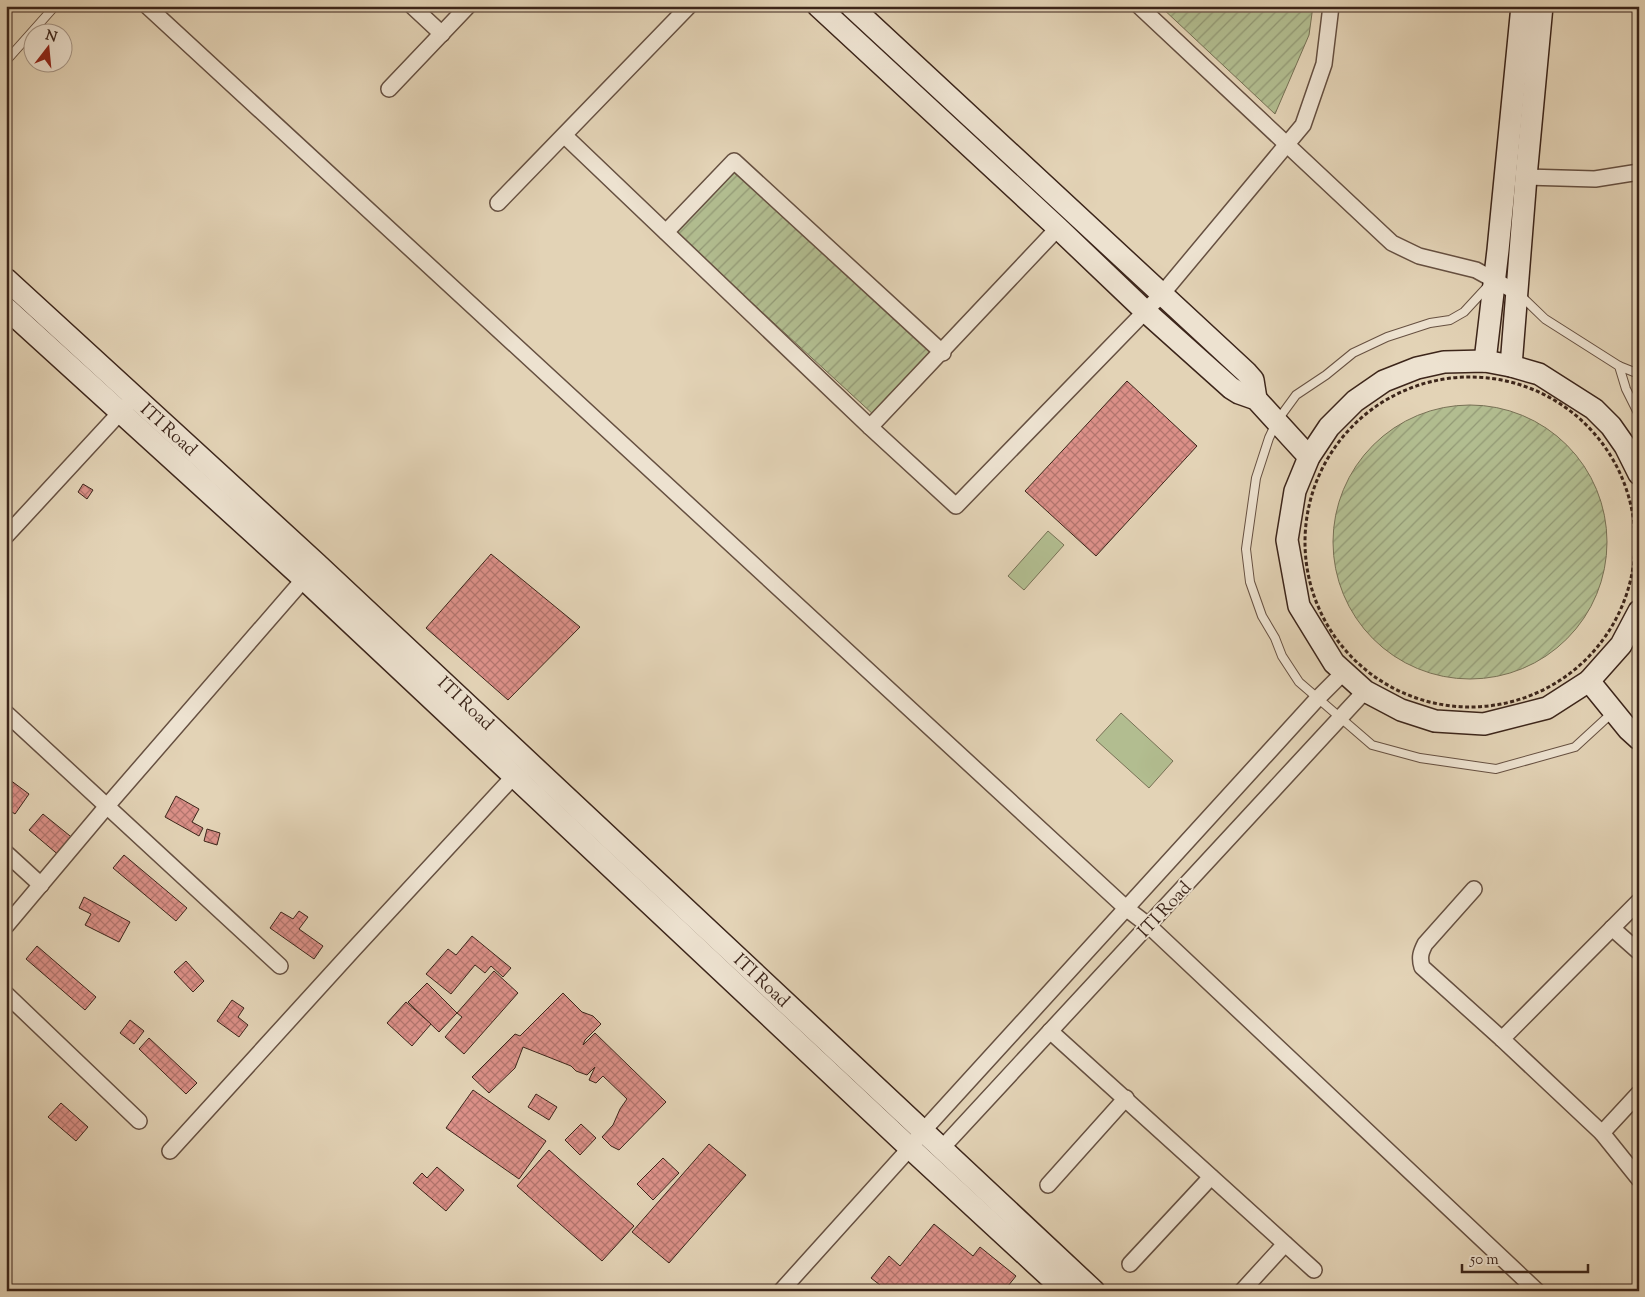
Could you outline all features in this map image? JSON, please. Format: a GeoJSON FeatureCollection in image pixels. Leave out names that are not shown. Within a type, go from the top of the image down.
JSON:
{"type":"FeatureCollection","features":[{"type":"Feature","properties":{"kind":"street"},"geometry":{"type":"LineString","coordinates":[[147,6],[1128,909],[1148,925],[1537,1291]]}},
{"type":"Feature","properties":{"kind":"street"},"geometry":{"type":"LineString","coordinates":[[412,6],[442,34]]}},
{"type":"Feature","properties":{"kind":"street"},"geometry":{"type":"LineString","coordinates":[[389,89],[468,6]]}},
{"type":"Feature","properties":{"kind":"street"},"geometry":{"type":"LineString","coordinates":[[498,203],[689,6]]}},
{"type":"Feature","properties":{"kind":"street"},"geometry":{"type":"LineString","coordinates":[[818,6],[1231,388],[1240,394],[1256,399],[1308,457]]}},
{"type":"Feature","properties":{"kind":"street"},"geometry":{"type":"LineString","coordinates":[[851,6],[1246,372],[1253,380],[1256,399]]}},
{"type":"Feature","properties":{"kind":"street"},"geometry":{"type":"LineString","coordinates":[[1139,6],[1392,243],[1419,256],[1476,270],[1518,293]]}},
{"type":"Feature","properties":{"kind":"street"},"geometry":{"type":"LineString","coordinates":[[565,136],[870,427],[956,506],[1162,294],[1302,125],[1324,64],[1331,6]]}},
{"type":"Feature","properties":{"kind":"street"},"geometry":{"type":"LineString","coordinates":[[1485,361],[1522,6]]}},
{"type":"Feature","properties":{"kind":"street"},"geometry":{"type":"LineString","coordinates":[[1511,366],[1542,6]]}},
{"type":"Feature","properties":{"kind":"street"},"geometry":{"type":"LineString","coordinates":[[666,232],[734,161],[943,353]]}},
{"type":"Feature","properties":{"kind":"street"},"geometry":{"type":"LineString","coordinates":[[1526,177],[1596,179],[1639,172]]}},
{"type":"Feature","properties":{"kind":"street"},"geometry":{"type":"LineString","coordinates":[[870,427],[943,353],[1058,228]]}},
{"type":"Feature","properties":{"kind":"street","name":"ITI Road"},"geometry":{"type":"LineString","coordinates":[[6,279],[317,564],[1094,1291]]}},
{"type":"Feature","properties":{"kind":"street","name":"ITI Road"},"geometry":{"type":"LineString","coordinates":[[6,308],[304,579],[1065,1291]]}},
{"type":"Feature","properties":{"kind":"street"},"geometry":{"type":"LineString","coordinates":[[1638,470],[1632,442],[1611,426],[1594,409],[1539,374],[1485,361],[1444,362],[1417,368],[1384,381],[1355,401],[1329,427],[1308,457],[1294,491],[1287,540],[1299,606],[1334,663],[1365,691],[1401,710],[1435,721],[1484,724],[1547,708],[1588,681],[1621,646],[1639,610]]}},
{"type":"Feature","properties":{"kind":"street"},"geometry":{"type":"LineString","coordinates":[[6,536],[134,397]]}},
{"type":"Feature","properties":{"kind":"street"},"geometry":{"type":"LineString","coordinates":[[6,926],[107,806],[304,579]]}},
{"type":"Feature","properties":{"kind":"street","name":"ITI Road"},"geometry":{"type":"LineString","coordinates":[[923,1131],[1318,699],[1344,673]]}},
{"type":"Feature","properties":{"kind":"street"},"geometry":{"type":"LineString","coordinates":[[1588,681],[1639,739]]}},
{"type":"Feature","properties":{"kind":"street","name":"ITI Road"},"geometry":{"type":"LineString","coordinates":[[942,1148],[1365,691]]}},
{"type":"Feature","properties":{"kind":"street"},"geometry":{"type":"LineString","coordinates":[[6,713],[280,966]]}},
{"type":"Feature","properties":{"kind":"street"},"geometry":{"type":"LineString","coordinates":[[170,1151],[514,776]]}},
{"type":"Feature","properties":{"kind":"street"},"geometry":{"type":"LineString","coordinates":[[6,854],[41,885]]}},
{"type":"Feature","properties":{"kind":"street"},"geometry":{"type":"LineString","coordinates":[[1474,889],[1426,944],[1421,952],[1422,967],[1602,1133],[1639,1179]]}},
{"type":"Feature","properties":{"kind":"street"},"geometry":{"type":"LineString","coordinates":[[1502,1039],[1639,901]]}},
{"type":"Feature","properties":{"kind":"street"},"geometry":{"type":"LineString","coordinates":[[1612,928],[1639,952]]}},
{"type":"Feature","properties":{"kind":"street"},"geometry":{"type":"LineString","coordinates":[[6,994],[139,1121]]}},
{"type":"Feature","properties":{"kind":"street"},"geometry":{"type":"LineString","coordinates":[[1050,1031],[1314,1270]]}},
{"type":"Feature","properties":{"kind":"street"},"geometry":{"type":"LineString","coordinates":[[1602,1133],[1639,1094]]}},
{"type":"Feature","properties":{"kind":"street"},"geometry":{"type":"LineString","coordinates":[[1048,1185],[1126,1098]]}},
{"type":"Feature","properties":{"kind":"street"},"geometry":{"type":"LineString","coordinates":[[781,1291],[910,1148],[923,1131]]}},
{"type":"Feature","properties":{"kind":"street"},"geometry":{"type":"LineString","coordinates":[[1130,1264],[1211,1177]]}},
{"type":"Feature","properties":{"kind":"street"},"geometry":{"type":"LineString","coordinates":[[1242,1291],[1285,1244]]}},
{"type":"Feature","properties":{"kind":"lane"},"geometry":{"type":"LineString","coordinates":[[6,61],[56,6]]}},
{"type":"Feature","properties":{"kind":"lane"},"geometry":{"type":"LineString","coordinates":[[1495,279],[1464,312],[1450,320],[1430,323],[1387,337],[1353,353],[1326,376],[1296,395],[1277,421],[1269,438],[1256,478],[1246,549],[1250,582],[1262,616],[1275,638],[1282,656],[1299,682],[1372,745],[1420,758],[1496,769],[1575,746],[1614,711]]}},
{"type":"Feature","properties":{"kind":"lane"},"geometry":{"type":"LineString","coordinates":[[1518,293],[1545,319],[1619,366],[1639,374]]}},
{"type":"Feature","properties":{"kind":"lane"},"geometry":{"type":"LineString","coordinates":[[1619,366],[1626,389],[1639,415]]}},
{"type":"Feature","properties":{"kind":"path"},"geometry":{"type":"LineString","coordinates":[[1475,377],[1498,379],[1532,389],[1563,405],[1583,421],[1611,454],[1627,488],[1636,526],[1636,556],[1627,598],[1607,636],[1578,669],[1540,693],[1483,708],[1437,705],[1407,695],[1374,678],[1354,661],[1347,653],[1315,600],[1304,539],[1310,496],[1323,464],[1341,437],[1365,414],[1392,396],[1422,384],[1446,378],[1475,377]]}},
{"type":"Feature","properties":{"kind":"green space"},"geometry":{"type":"Polygon","coordinates":[[[1160,6],[1313,6],[1309,35],[1275,114],[1160,6]]]}},
{"type":"Feature","properties":{"kind":"green space"},"geometry":{"type":"Polygon","coordinates":[[[732,169],[932,354],[875,416],[674,231],[732,169]]]}},
{"type":"Feature","properties":{"kind":"green space"},"geometry":{"type":"Polygon","coordinates":[[[1483,405],[1523,415],[1546,428],[1567,445],[1584,466],[1597,489],[1605,515],[1607,542],[1605,569],[1597,595],[1584,618],[1567,639],[1546,656],[1523,669],[1497,677],[1457,679],[1417,669],[1405,663],[1383,648],[1364,629],[1343,595],[1335,569],[1333,529],[1343,489],[1349,477],[1364,455],[1383,436],[1417,415],[1443,407],[1483,405]]]}},
{"type":"Feature","properties":{"kind":"green space"},"geometry":{"type":"Polygon","coordinates":[[[1048,531],[1064,545],[1024,590],[1008,576],[1048,531]]]}},
{"type":"Feature","properties":{"kind":"green space"},"geometry":{"type":"Polygon","coordinates":[[[1121,713],[1173,761],[1149,788],[1096,740],[1121,713]]]}},
{"type":"Feature","properties":{"kind":"building"},"geometry":{"type":"Polygon","coordinates":[[[1127,381],[1197,446],[1096,556],[1025,491],[1127,381]]]}},
{"type":"Feature","properties":{"kind":"building"},"geometry":{"type":"Polygon","coordinates":[[[83,484],[93,490],[87,499],[78,492],[83,484]]]}},
{"type":"Feature","properties":{"kind":"building"},"geometry":{"type":"Polygon","coordinates":[[[491,554],[580,627],[508,700],[426,628],[491,554]]]}},
{"type":"Feature","properties":{"kind":"building"},"geometry":{"type":"Polygon","coordinates":[[[6,777],[29,794],[15,814],[6,808],[6,777]]]}},
{"type":"Feature","properties":{"kind":"building"},"geometry":{"type":"Polygon","coordinates":[[[176,796],[199,809],[192,822],[203,828],[199,836],[165,817],[176,796]]]}},
{"type":"Feature","properties":{"kind":"building"},"geometry":{"type":"Polygon","coordinates":[[[43,814],[75,840],[61,857],[29,830],[43,814]]]}},
{"type":"Feature","properties":{"kind":"building"},"geometry":{"type":"Polygon","coordinates":[[[207,829],[220,833],[217,845],[204,841],[207,829]]]}},
{"type":"Feature","properties":{"kind":"building"},"geometry":{"type":"Polygon","coordinates":[[[124,855],[187,908],[176,921],[113,868],[124,855]]]}},
{"type":"Feature","properties":{"kind":"building"},"geometry":{"type":"Polygon","coordinates":[[[84,897],[130,922],[119,942],[85,925],[91,914],[79,908],[84,897]]]}},
{"type":"Feature","properties":{"kind":"building"},"geometry":{"type":"Polygon","coordinates":[[[299,911],[308,917],[299,929],[323,946],[314,959],[270,928],[281,912],[293,919],[299,911]]]}},
{"type":"Feature","properties":{"kind":"building"},"geometry":{"type":"Polygon","coordinates":[[[472,936],[511,968],[503,977],[491,966],[485,973],[475,965],[451,994],[426,974],[448,949],[456,955],[472,936]]]}},
{"type":"Feature","properties":{"kind":"building"},"geometry":{"type":"Polygon","coordinates":[[[37,946],[96,997],[85,1010],[26,959],[37,946]]]}},
{"type":"Feature","properties":{"kind":"building"},"geometry":{"type":"Polygon","coordinates":[[[186,961],[204,981],[193,992],[174,972],[186,961]]]}},
{"type":"Feature","properties":{"kind":"building"},"geometry":{"type":"Polygon","coordinates":[[[494,971],[518,993],[464,1054],[445,1037],[462,1017],[457,1013],[494,971]]]}},
{"type":"Feature","properties":{"kind":"building"},"geometry":{"type":"Polygon","coordinates":[[[427,983],[457,1013],[439,1032],[408,1002],[427,983]]]}},
{"type":"Feature","properties":{"kind":"building"},"geometry":{"type":"Polygon","coordinates":[[[563,993],[582,1012],[593,1016],[601,1024],[585,1040],[583,1045],[595,1033],[666,1102],[619,1150],[611,1146],[602,1137],[613,1125],[627,1099],[603,1076],[596,1083],[589,1080],[595,1067],[587,1075],[576,1071],[571,1066],[523,1047],[515,1068],[489,1093],[472,1077],[515,1034],[520,1036],[563,993]]]}},
{"type":"Feature","properties":{"kind":"building"},"geometry":{"type":"Polygon","coordinates":[[[232,1000],[244,1008],[238,1017],[248,1025],[239,1037],[217,1021],[232,1000]]]}},
{"type":"Feature","properties":{"kind":"building"},"geometry":{"type":"Polygon","coordinates":[[[406,1002],[431,1024],[412,1046],[387,1023],[406,1002]]]}},
{"type":"Feature","properties":{"kind":"building"},"geometry":{"type":"Polygon","coordinates":[[[130,1020],[144,1031],[134,1044],[120,1033],[130,1020]]]}},
{"type":"Feature","properties":{"kind":"building"},"geometry":{"type":"Polygon","coordinates":[[[149,1038],[197,1083],[186,1094],[139,1049],[149,1038]]]}},
{"type":"Feature","properties":{"kind":"building"},"geometry":{"type":"Polygon","coordinates":[[[473,1090],[546,1141],[519,1179],[446,1128],[473,1090]]]}},
{"type":"Feature","properties":{"kind":"building"},"geometry":{"type":"Polygon","coordinates":[[[536,1094],[557,1107],[549,1120],[528,1107],[536,1094]]]}},
{"type":"Feature","properties":{"kind":"building"},"geometry":{"type":"Polygon","coordinates":[[[61,1103],[88,1127],[76,1141],[48,1117],[61,1103]]]}},
{"type":"Feature","properties":{"kind":"building"},"geometry":{"type":"Polygon","coordinates":[[[581,1124],[596,1138],[580,1155],[565,1140],[581,1124]]]}},
{"type":"Feature","properties":{"kind":"building"},"geometry":{"type":"Polygon","coordinates":[[[709,1144],[746,1175],[669,1263],[632,1232],[709,1144]]]}},
{"type":"Feature","properties":{"kind":"building"},"geometry":{"type":"Polygon","coordinates":[[[549,1150],[634,1226],[602,1261],[517,1186],[549,1150]]]}},
{"type":"Feature","properties":{"kind":"building"},"geometry":{"type":"Polygon","coordinates":[[[663,1158],[679,1173],[653,1200],[637,1184],[663,1158]]]}},
{"type":"Feature","properties":{"kind":"building"},"geometry":{"type":"Polygon","coordinates":[[[437,1167],[464,1190],[446,1211],[413,1183],[422,1173],[427,1178],[437,1167]]]}},
{"type":"Feature","properties":{"kind":"building"},"geometry":{"type":"Polygon","coordinates":[[[934,1224],[973,1256],[980,1247],[1016,1276],[1004,1291],[884,1291],[885,1289],[871,1278],[889,1256],[900,1266],[934,1224]]]}}]}
